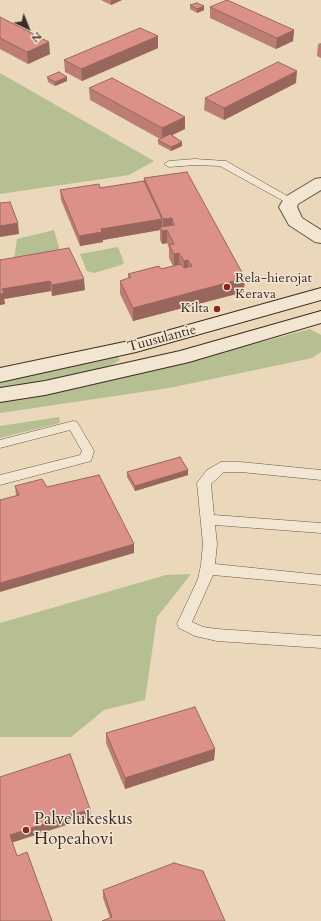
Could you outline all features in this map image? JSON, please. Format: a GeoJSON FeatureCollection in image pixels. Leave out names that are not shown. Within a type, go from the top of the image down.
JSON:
{"type":"FeatureCollection","features":[{"type":"Feature","properties":{"kind":"main road"},"geometry":{"type":"LineString","coordinates":[[321,183],[291,201],[288,207],[295,221],[321,238]]}},
{"type":"Feature","properties":{"kind":"main road","name":"Tuusulantie"},"geometry":{"type":"LineString","coordinates":[[0,375],[136,346],[321,294]]}},
{"type":"Feature","properties":{"kind":"main road","name":"Tuusulantie"},"geometry":{"type":"LineString","coordinates":[[0,395],[45,388],[182,357],[321,318]]}},
{"type":"Feature","properties":{"kind":"lane"},"geometry":{"type":"LineString","coordinates":[[169,164],[195,162],[222,163],[291,201]]}},
{"type":"Feature","properties":{"kind":"lane"},"geometry":{"type":"LineString","coordinates":[[0,444],[73,426],[88,451],[86,458],[0,480]]}},
{"type":"Feature","properties":{"kind":"lane"},"geometry":{"type":"LineString","coordinates":[[321,475],[240,467],[221,467],[212,473],[204,483],[210,544],[206,579],[184,624],[200,632],[211,634],[321,642]]}},
{"type":"Feature","properties":{"kind":"lane"},"geometry":{"type":"LineString","coordinates":[[208,520],[321,528]]}},
{"type":"Feature","properties":{"kind":"lane"},"geometry":{"type":"LineString","coordinates":[[207,569],[321,580]]}},
{"type":"Feature","properties":{"kind":"green space"},"geometry":{"type":"Polygon","coordinates":[[[0,73],[154,161],[129,175],[0,194],[0,73]]]}},
{"type":"Feature","properties":{"kind":"green space"},"geometry":{"type":"Polygon","coordinates":[[[54,230],[60,251],[14,259],[17,239],[54,230]]]}},
{"type":"Feature","properties":{"kind":"green space"},"geometry":{"type":"Polygon","coordinates":[[[118,247],[124,263],[94,273],[87,271],[80,254],[118,247]]]}},
{"type":"Feature","properties":{"kind":"green space"},"geometry":{"type":"Polygon","coordinates":[[[310,329],[321,335],[321,352],[312,358],[169,388],[0,413],[0,402],[174,365],[310,329]]]}},
{"type":"Feature","properties":{"kind":"green space"},"geometry":{"type":"Polygon","coordinates":[[[117,356],[120,360],[106,368],[0,391],[0,380],[117,356]]]}},
{"type":"Feature","properties":{"kind":"green space"},"geometry":{"type":"Polygon","coordinates":[[[59,417],[60,423],[0,438],[0,426],[59,417]]]}},
{"type":"Feature","properties":{"kind":"green space"},"geometry":{"type":"Polygon","coordinates":[[[191,574],[157,617],[145,700],[104,710],[71,737],[0,737],[0,623],[166,575],[191,574]]]}},
{"type":"Feature","properties":{"kind":"building"},"geometry":{"type":"Polygon","coordinates":[[[227,0],[294,30],[277,38],[210,7],[227,0]]]}},
{"type":"Feature","properties":{"kind":"building"},"geometry":{"type":"Polygon","coordinates":[[[197,3],[204,6],[197,9],[190,5],[197,3]]]}},
{"type":"Feature","properties":{"kind":"building"},"geometry":{"type":"Polygon","coordinates":[[[0,17],[49,42],[27,52],[0,38],[0,17]]]}},
{"type":"Feature","properties":{"kind":"building"},"geometry":{"type":"Polygon","coordinates":[[[140,28],[158,36],[81,69],[64,60],[140,28]]]}},
{"type":"Feature","properties":{"kind":"building"},"geometry":{"type":"Polygon","coordinates":[[[278,62],[297,71],[224,108],[205,98],[278,62]]]}},
{"type":"Feature","properties":{"kind":"building"},"geometry":{"type":"Polygon","coordinates":[[[59,72],[67,77],[55,82],[47,77],[59,72]]]}},
{"type":"Feature","properties":{"kind":"building"},"geometry":{"type":"Polygon","coordinates":[[[112,78],[185,117],[162,128],[89,88],[112,78]]]}},
{"type":"Feature","properties":{"kind":"building"},"geometry":{"type":"Polygon","coordinates":[[[170,134],[182,142],[171,147],[158,140],[170,134]]]}},
{"type":"Feature","properties":{"kind":"building"},"geometry":{"type":"Polygon","coordinates":[[[187,172],[245,278],[133,308],[120,281],[131,277],[128,274],[159,266],[161,269],[181,264],[184,268],[192,266],[188,260],[184,261],[179,253],[174,254],[169,245],[174,244],[167,230],[162,231],[160,227],[174,225],[172,218],[163,219],[144,178],[187,172]]]}},
{"type":"Feature","properties":{"kind":"building"},"geometry":{"type":"Polygon","coordinates":[[[144,181],[162,219],[101,229],[102,232],[79,236],[60,190],[99,184],[100,188],[144,181]]]}},
{"type":"Feature","properties":{"kind":"building"},"geometry":{"type":"Polygon","coordinates":[[[10,202],[18,223],[0,226],[0,203],[10,202]]]}},
{"type":"Feature","properties":{"kind":"building"},"geometry":{"type":"Polygon","coordinates":[[[69,248],[84,279],[52,285],[50,281],[2,289],[4,293],[0,294],[0,260],[69,248]]]}},
{"type":"Feature","properties":{"kind":"building"},"geometry":{"type":"Polygon","coordinates":[[[180,457],[188,470],[135,486],[127,472],[180,457]]]}},
{"type":"Feature","properties":{"kind":"building"},"geometry":{"type":"Polygon","coordinates":[[[99,475],[134,544],[0,583],[0,500],[19,495],[15,486],[42,479],[47,487],[99,475]]]}},
{"type":"Feature","properties":{"kind":"building"},"geometry":{"type":"Polygon","coordinates":[[[195,707],[215,749],[125,778],[106,733],[195,707]]]}},
{"type":"Feature","properties":{"kind":"building","name":"Palvelukeskus Hopeahovi"},"geometry":{"type":"Polygon","coordinates":[[[70,754],[90,809],[10,835],[17,856],[27,852],[52,921],[0,921],[0,777],[70,754]]]}},
{"type":"Feature","properties":{"kind":"building","name":"Palvelukeskus Hopeahovi"},"geometry":{"type":"Polygon","coordinates":[[[174,863],[203,871],[225,921],[102,921],[112,917],[103,890],[174,863]]]}},
{"type":"Feature","properties":{"kind":"place","name":"Rela-hierojat Kerava"},"geometry":{"type":"Point","coordinates":[227,287]}},
{"type":"Feature","properties":{"kind":"place","name":"Kilta"},"geometry":{"type":"Point","coordinates":[217,309]}},
{"type":"Feature","properties":{"kind":"place","name":"Palvelukeskus Hopeahovi"},"geometry":{"type":"Point","coordinates":[26,830]}}]}
